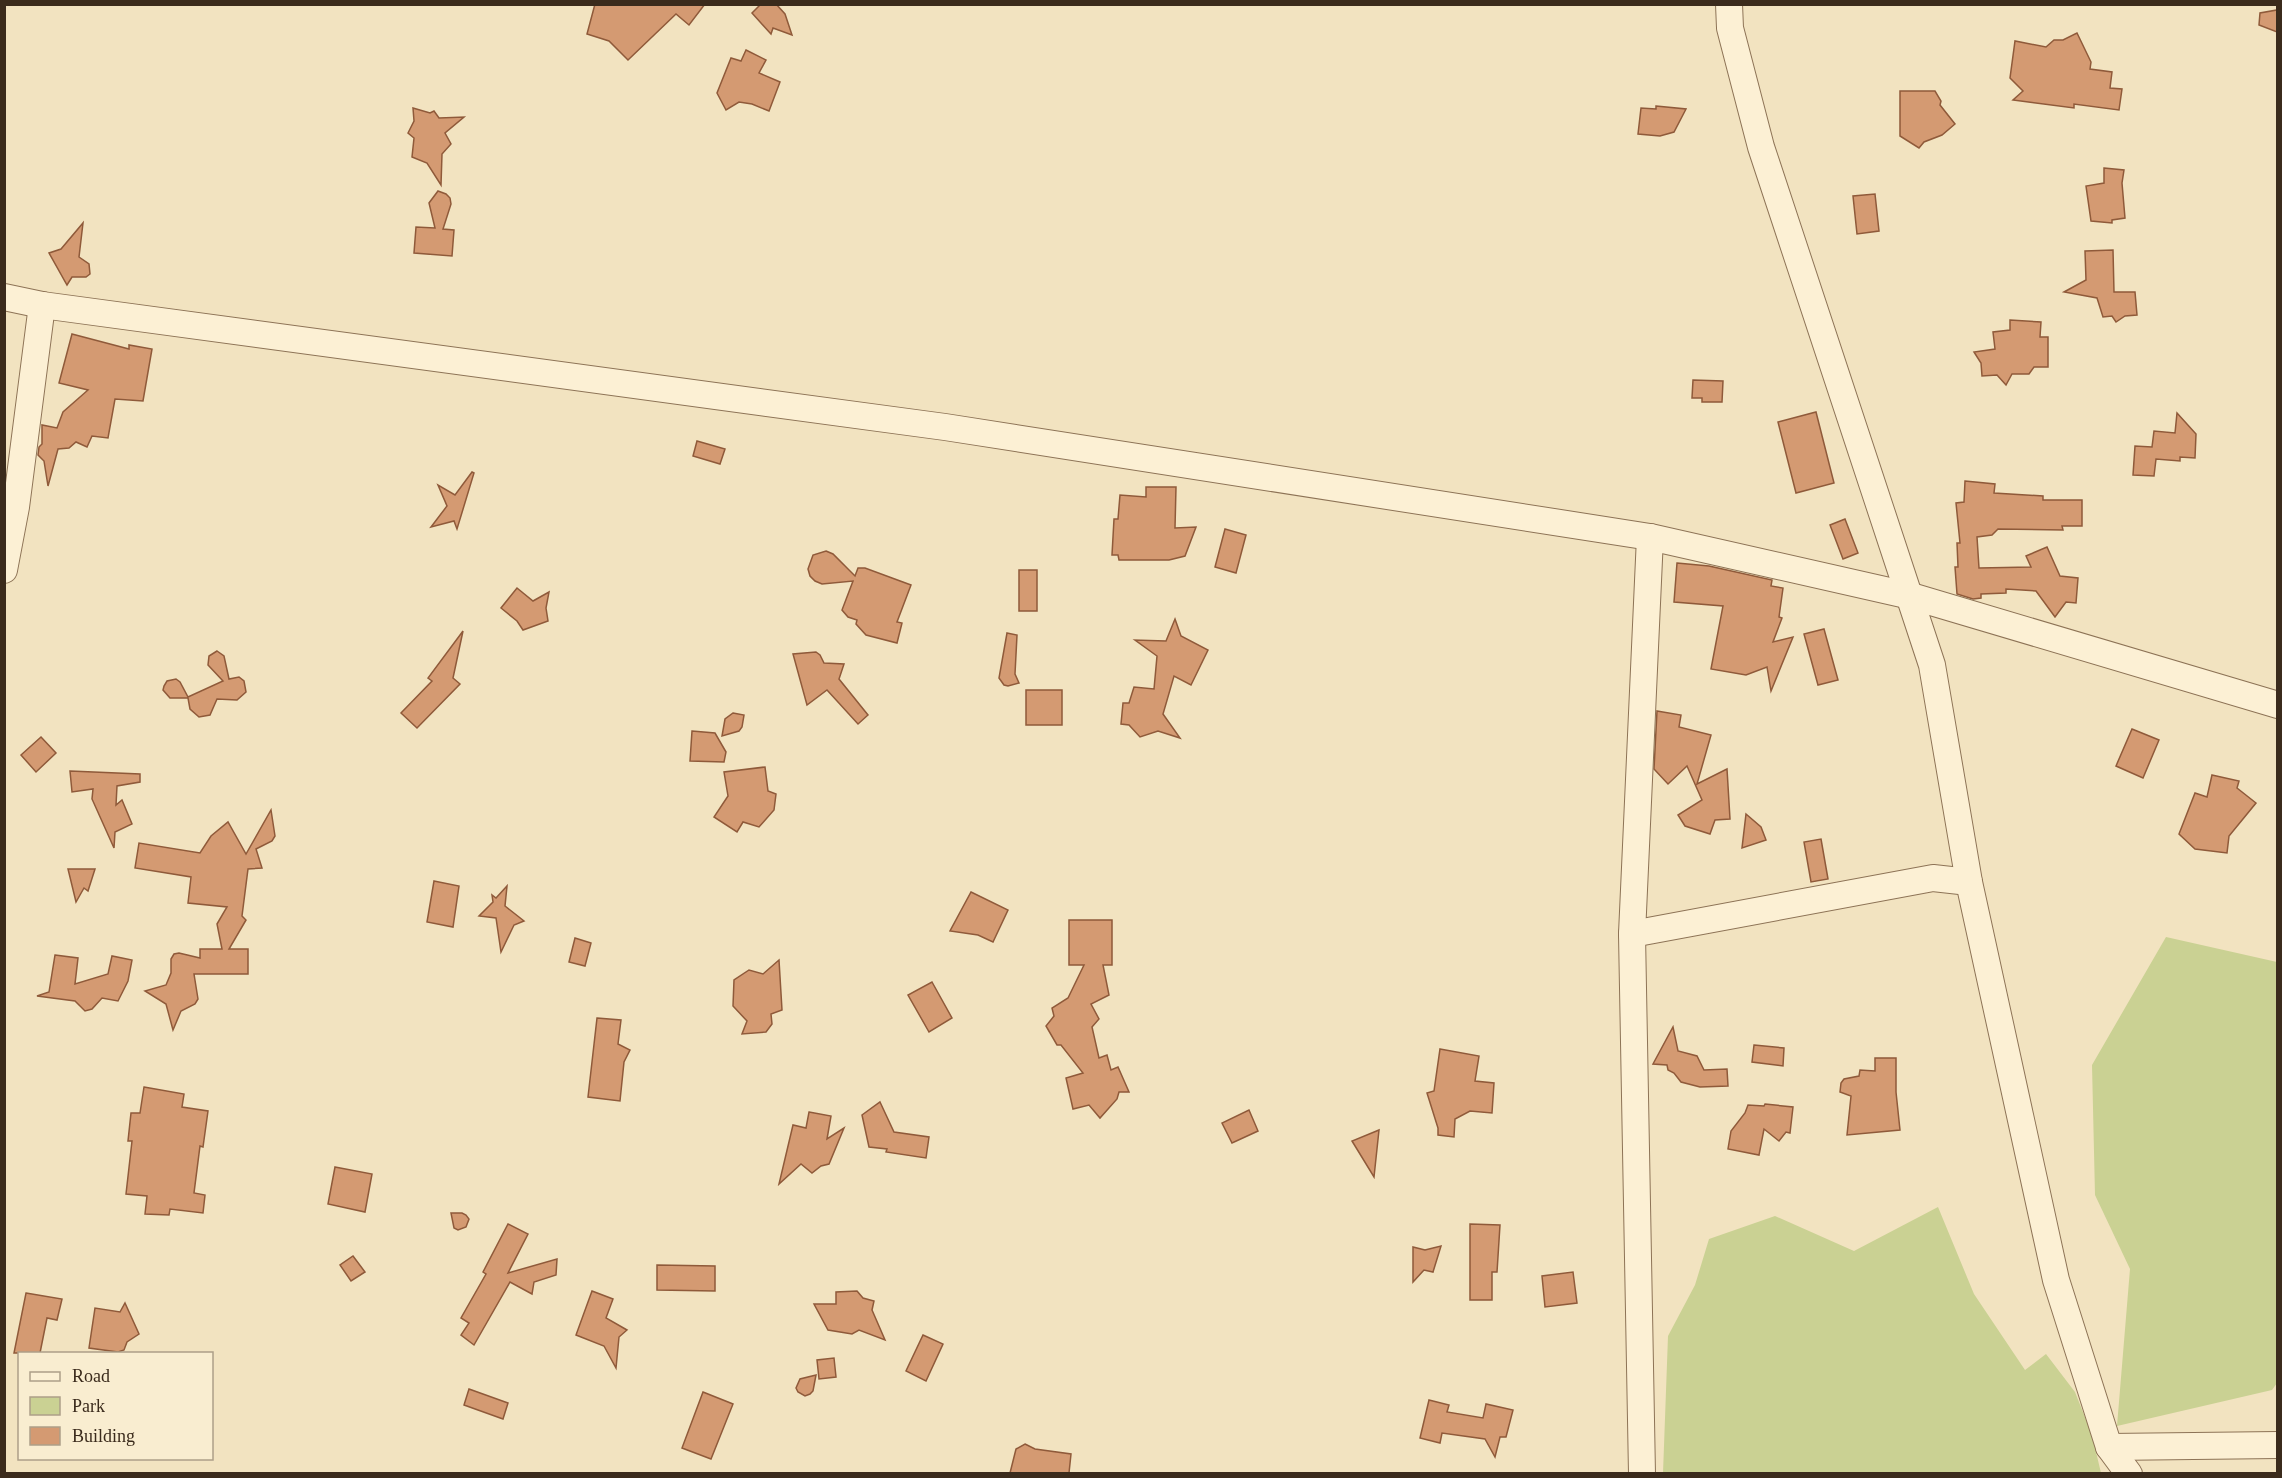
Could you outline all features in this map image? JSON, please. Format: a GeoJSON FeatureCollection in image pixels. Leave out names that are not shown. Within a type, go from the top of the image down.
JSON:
{"type":"FeatureCollection","features":[{"type":"Feature","properties":{"kind":"street"},"geometry":{"type":"LineString","coordinates":[[1729,4],[1730,28],[1761,147],[1932,665],[1969,882],[2056,1280],[2109,1447],[2129,1473]]}},
{"type":"Feature","properties":{"kind":"street"},"geometry":{"type":"LineString","coordinates":[[4,297],[42,305],[945,428],[1650,537],[1911,596],[2277,705]]}},
{"type":"Feature","properties":{"kind":"street"},"geometry":{"type":"LineString","coordinates":[[4,570],[16,507],[42,305]]}},
{"type":"Feature","properties":{"kind":"street"},"geometry":{"type":"LineString","coordinates":[[1642,1473],[1632,934],[1650,537]]}},
{"type":"Feature","properties":{"kind":"street"},"geometry":{"type":"LineString","coordinates":[[1632,934],[1933,878],[1969,882]]}},
{"type":"Feature","properties":{"kind":"street"},"geometry":{"type":"LineString","coordinates":[[2109,1447],[2277,1445]]}},
{"type":"Feature","properties":{"kind":"green space"},"geometry":{"type":"Polygon","coordinates":[[[2166,937],[2277,962],[2277,1383],[2272,1390],[2117,1426],[2130,1269],[2095,1195],[2092,1065],[2166,937]]]}},
{"type":"Feature","properties":{"kind":"green space"},"geometry":{"type":"Polygon","coordinates":[[[1938,1207],[1974,1294],[2025,1370],[2046,1354],[2075,1392],[2092,1435],[2101,1473],[1663,1473],[1668,1336],[1695,1285],[1709,1239],[1775,1216],[1854,1251],[1938,1207]]]}},
{"type":"Feature","properties":{"kind":"building"},"geometry":{"type":"Polygon","coordinates":[[[595,4],[705,4],[689,25],[676,14],[628,60],[609,41],[587,34],[595,4]]]}},
{"type":"Feature","properties":{"kind":"building"},"geometry":{"type":"Polygon","coordinates":[[[761,4],[776,4],[785,14],[792,35],[773,28],[771,34],[752,13],[761,4]]]}},
{"type":"Feature","properties":{"kind":"building"},"geometry":{"type":"Polygon","coordinates":[[[2277,10],[2277,32],[2259,25],[2260,13],[2277,10]]]}},
{"type":"Feature","properties":{"kind":"building"},"geometry":{"type":"Polygon","coordinates":[[[2077,33],[2091,62],[2090,69],[2112,72],[2110,88],[2122,89],[2119,110],[2074,104],[2074,108],[2013,100],[2023,91],[2010,78],[2015,41],[2046,47],[2054,40],[2063,40],[2077,33]]]}},
{"type":"Feature","properties":{"kind":"building"},"geometry":{"type":"Polygon","coordinates":[[[746,50],[766,60],[759,73],[780,82],[769,111],[752,104],[739,102],[726,110],[717,93],[731,58],[741,61],[746,50]]]}},
{"type":"Feature","properties":{"kind":"building"},"geometry":{"type":"Polygon","coordinates":[[[1900,91],[1935,91],[1941,101],[1940,105],[1955,124],[1942,135],[1924,142],[1919,148],[1900,136],[1900,91]]]}},
{"type":"Feature","properties":{"kind":"building"},"geometry":{"type":"Polygon","coordinates":[[[1656,106],[1686,109],[1674,132],[1660,136],[1638,134],[1641,108],[1656,109],[1656,106]]]}},
{"type":"Feature","properties":{"kind":"building"},"geometry":{"type":"Polygon","coordinates":[[[413,108],[430,113],[434,111],[439,118],[464,117],[445,133],[451,144],[442,154],[441,185],[427,163],[412,157],[414,138],[408,133],[414,121],[413,108]]]}},
{"type":"Feature","properties":{"kind":"building"},"geometry":{"type":"Polygon","coordinates":[[[2104,168],[2124,170],[2122,183],[2125,218],[2112,220],[2112,223],[2091,221],[2086,186],[2104,183],[2104,168]]]}},
{"type":"Feature","properties":{"kind":"building"},"geometry":{"type":"Polygon","coordinates":[[[438,191],[450,198],[451,204],[443,229],[454,230],[452,256],[414,253],[416,227],[435,228],[429,203],[438,191]]]}},
{"type":"Feature","properties":{"kind":"building"},"geometry":{"type":"Polygon","coordinates":[[[1875,194],[1879,231],[1857,234],[1853,196],[1875,194]]]}},
{"type":"Feature","properties":{"kind":"building"},"geometry":{"type":"Polygon","coordinates":[[[83,223],[79,257],[89,264],[90,274],[86,277],[72,277],[67,285],[49,253],[61,249],[83,223]]]}},
{"type":"Feature","properties":{"kind":"building"},"geometry":{"type":"Polygon","coordinates":[[[2113,250],[2114,292],[2135,292],[2137,315],[2125,316],[2116,322],[2112,316],[2103,317],[2097,298],[2064,292],[2086,280],[2085,251],[2113,250]]]}},
{"type":"Feature","properties":{"kind":"building"},"geometry":{"type":"Polygon","coordinates":[[[2010,320],[2041,322],[2040,337],[2048,337],[2048,367],[2034,367],[2029,374],[2012,374],[2006,385],[1997,375],[1982,376],[1981,363],[1974,352],[1995,349],[1993,332],[2010,330],[2010,320]]]}},
{"type":"Feature","properties":{"kind":"building"},"geometry":{"type":"Polygon","coordinates":[[[72,334],[129,349],[129,345],[152,349],[143,401],[115,399],[108,438],[92,436],[87,447],[76,442],[69,448],[58,449],[48,486],[44,461],[38,455],[42,444],[42,425],[57,428],[63,412],[88,390],[59,383],[72,334]]]}},
{"type":"Feature","properties":{"kind":"building"},"geometry":{"type":"Polygon","coordinates":[[[1693,380],[1723,381],[1722,402],[1702,402],[1702,398],[1692,398],[1693,380]]]}},
{"type":"Feature","properties":{"kind":"building"},"geometry":{"type":"Polygon","coordinates":[[[1816,412],[1834,483],[1796,493],[1778,422],[1816,412]]]}},
{"type":"Feature","properties":{"kind":"building"},"geometry":{"type":"Polygon","coordinates":[[[2177,413],[2196,434],[2195,458],[2180,457],[2180,461],[2156,459],[2154,476],[2133,475],[2135,446],[2152,447],[2154,431],[2175,433],[2177,413]]]}},
{"type":"Feature","properties":{"kind":"building"},"geometry":{"type":"Polygon","coordinates":[[[697,441],[725,449],[720,464],[693,456],[697,441]]]}},
{"type":"Feature","properties":{"kind":"building"},"geometry":{"type":"Polygon","coordinates":[[[472,472],[474,473],[457,529],[454,521],[431,527],[447,506],[438,485],[455,495],[472,472]]]}},
{"type":"Feature","properties":{"kind":"building"},"geometry":{"type":"Polygon","coordinates":[[[1965,481],[1995,484],[1994,493],[2043,496],[2043,500],[2082,500],[2082,526],[2062,526],[2063,530],[1998,529],[1992,535],[1977,537],[1979,568],[2031,567],[2026,556],[2047,547],[2060,576],[2078,578],[2076,603],[2066,602],[2055,617],[2036,591],[2006,589],[2006,593],[1981,594],[1981,598],[1973,599],[1957,594],[1955,567],[1958,567],[1957,543],[1960,543],[1956,503],[1964,502],[1965,481]]]}},
{"type":"Feature","properties":{"kind":"building"},"geometry":{"type":"Polygon","coordinates":[[[1146,487],[1176,487],[1175,528],[1196,527],[1185,556],[1169,560],[1119,560],[1118,555],[1112,555],[1114,519],[1118,519],[1120,495],[1146,497],[1146,487]]]}},
{"type":"Feature","properties":{"kind":"building"},"geometry":{"type":"Polygon","coordinates":[[[1845,519],[1858,553],[1843,559],[1830,525],[1845,519]]]}},
{"type":"Feature","properties":{"kind":"building"},"geometry":{"type":"Polygon","coordinates":[[[1225,529],[1246,535],[1236,573],[1215,567],[1225,529]]]}},
{"type":"Feature","properties":{"kind":"building"},"geometry":{"type":"Polygon","coordinates":[[[826,551],[833,554],[855,576],[858,568],[865,568],[911,585],[897,622],[902,623],[897,643],[866,635],[856,624],[857,620],[848,617],[842,610],[853,581],[822,584],[810,576],[808,569],[813,555],[826,551]]]}},
{"type":"Feature","properties":{"kind":"building"},"geometry":{"type":"Polygon","coordinates":[[[1677,563],[1709,566],[1772,580],[1771,586],[1783,588],[1779,617],[1782,618],[1773,642],[1793,637],[1771,691],[1767,667],[1746,675],[1711,669],[1723,606],[1674,602],[1677,563]]]}},
{"type":"Feature","properties":{"kind":"building"},"geometry":{"type":"Polygon","coordinates":[[[1019,570],[1037,570],[1037,611],[1019,611],[1019,570]]]}},
{"type":"Feature","properties":{"kind":"building"},"geometry":{"type":"Polygon","coordinates":[[[517,588],[533,601],[549,592],[546,608],[548,621],[523,630],[517,621],[501,608],[517,588]]]}},
{"type":"Feature","properties":{"kind":"building"},"geometry":{"type":"Polygon","coordinates":[[[1175,619],[1181,636],[1208,650],[1191,685],[1174,676],[1163,714],[1180,738],[1158,731],[1140,737],[1129,725],[1121,724],[1123,703],[1129,703],[1134,687],[1154,689],[1157,656],[1135,640],[1166,641],[1175,619]]]}},
{"type":"Feature","properties":{"kind":"building"},"geometry":{"type":"Polygon","coordinates":[[[1824,629],[1838,680],[1818,685],[1804,634],[1824,629]]]}},
{"type":"Feature","properties":{"kind":"building"},"geometry":{"type":"Polygon","coordinates":[[[463,631],[453,678],[460,684],[417,728],[401,713],[432,681],[428,678],[463,631]]]}},
{"type":"Feature","properties":{"kind":"building"},"geometry":{"type":"Polygon","coordinates":[[[1007,633],[1017,635],[1015,674],[1019,683],[1008,686],[1004,685],[999,678],[1007,633]]]}},
{"type":"Feature","properties":{"kind":"building"},"geometry":{"type":"Polygon","coordinates":[[[217,651],[224,656],[229,679],[239,677],[244,681],[246,692],[237,700],[217,699],[210,715],[199,717],[190,709],[188,698],[170,698],[163,690],[164,686],[167,681],[176,679],[188,697],[223,681],[208,665],[209,656],[217,651]]]}},
{"type":"Feature","properties":{"kind":"building"},"geometry":{"type":"Polygon","coordinates":[[[816,652],[824,663],[844,664],[839,679],[868,715],[858,724],[827,690],[807,705],[793,654],[816,652]]]}},
{"type":"Feature","properties":{"kind":"building"},"geometry":{"type":"Polygon","coordinates":[[[1026,690],[1062,690],[1062,725],[1026,725],[1026,690]]]}},
{"type":"Feature","properties":{"kind":"building"},"geometry":{"type":"Polygon","coordinates":[[[1657,711],[1681,715],[1679,727],[1711,735],[1697,784],[1727,769],[1730,819],[1715,820],[1710,834],[1685,826],[1678,815],[1702,800],[1687,766],[1668,784],[1654,769],[1657,711]]]}},
{"type":"Feature","properties":{"kind":"building"},"geometry":{"type":"Polygon","coordinates":[[[733,713],[744,715],[742,727],[739,731],[722,736],[725,719],[733,713]]]}},
{"type":"Feature","properties":{"kind":"building"},"geometry":{"type":"Polygon","coordinates":[[[2132,729],[2159,740],[2143,778],[2116,766],[2132,729]]]}},
{"type":"Feature","properties":{"kind":"building"},"geometry":{"type":"Polygon","coordinates":[[[692,731],[715,733],[726,752],[724,762],[690,761],[692,731]]]}},
{"type":"Feature","properties":{"kind":"building"},"geometry":{"type":"Polygon","coordinates":[[[41,737],[56,753],[36,772],[21,755],[41,737]]]}},
{"type":"Feature","properties":{"kind":"building"},"geometry":{"type":"Polygon","coordinates":[[[765,767],[768,791],[776,794],[774,810],[759,827],[743,822],[737,832],[714,817],[728,796],[724,772],[765,767]]]}},
{"type":"Feature","properties":{"kind":"building"},"geometry":{"type":"Polygon","coordinates":[[[70,771],[140,774],[140,782],[117,786],[116,805],[122,800],[132,824],[115,832],[114,848],[92,799],[93,789],[72,792],[70,771]]]}},
{"type":"Feature","properties":{"kind":"building"},"geometry":{"type":"Polygon","coordinates":[[[2212,775],[2239,781],[2237,788],[2256,803],[2229,836],[2227,853],[2195,849],[2179,834],[2195,793],[2207,797],[2212,775]]]}},
{"type":"Feature","properties":{"kind":"building"},"geometry":{"type":"Polygon","coordinates":[[[271,810],[275,836],[272,841],[256,849],[262,868],[248,869],[242,916],[246,920],[229,949],[248,949],[248,974],[194,974],[198,999],[195,1004],[181,1011],[173,1030],[166,1004],[145,991],[166,985],[171,973],[171,959],[174,954],[200,958],[200,949],[222,949],[217,924],[227,907],[188,903],[191,877],[135,868],[139,843],[200,853],[211,836],[228,822],[246,854],[271,810]]]}},
{"type":"Feature","properties":{"kind":"building"},"geometry":{"type":"Polygon","coordinates":[[[1746,814],[1761,827],[1766,840],[1742,848],[1746,814]]]}},
{"type":"Feature","properties":{"kind":"building"},"geometry":{"type":"Polygon","coordinates":[[[1821,839],[1828,879],[1811,882],[1804,842],[1821,839]]]}},
{"type":"Feature","properties":{"kind":"building"},"geometry":{"type":"Polygon","coordinates":[[[68,869],[95,869],[88,891],[84,888],[76,902],[68,869]]]}},
{"type":"Feature","properties":{"kind":"building"},"geometry":{"type":"Polygon","coordinates":[[[434,881],[459,886],[453,927],[427,922],[434,881]]]}},
{"type":"Feature","properties":{"kind":"building"},"geometry":{"type":"Polygon","coordinates":[[[507,886],[505,906],[524,921],[514,925],[501,952],[496,918],[479,916],[493,902],[492,895],[496,898],[507,886]]]}},
{"type":"Feature","properties":{"kind":"building"},"geometry":{"type":"Polygon","coordinates":[[[971,892],[1008,910],[993,942],[978,935],[950,931],[971,892]]]}},
{"type":"Feature","properties":{"kind":"building"},"geometry":{"type":"Polygon","coordinates":[[[1069,920],[1112,920],[1112,965],[1103,965],[1109,995],[1091,1004],[1099,1019],[1092,1027],[1099,1058],[1107,1055],[1111,1070],[1118,1067],[1129,1092],[1119,1092],[1117,1099],[1100,1118],[1089,1105],[1073,1109],[1066,1078],[1083,1073],[1061,1045],[1057,1045],[1046,1026],[1054,1016],[1052,1008],[1068,998],[1084,965],[1069,965],[1069,920]]]}},
{"type":"Feature","properties":{"kind":"building"},"geometry":{"type":"Polygon","coordinates":[[[575,938],[591,943],[585,966],[569,962],[575,938]]]}},
{"type":"Feature","properties":{"kind":"building"},"geometry":{"type":"Polygon","coordinates":[[[55,955],[78,958],[75,984],[108,974],[112,956],[132,960],[128,981],[118,1001],[102,998],[92,1009],[85,1011],[75,1001],[37,996],[49,992],[55,955]]]}},
{"type":"Feature","properties":{"kind":"building"},"geometry":{"type":"Polygon","coordinates":[[[779,960],[782,1010],[771,1014],[772,1024],[766,1032],[742,1034],[747,1021],[733,1006],[734,980],[749,970],[763,974],[779,960]]]}},
{"type":"Feature","properties":{"kind":"building"},"geometry":{"type":"Polygon","coordinates":[[[932,982],[952,1018],[929,1032],[908,995],[932,982]]]}},
{"type":"Feature","properties":{"kind":"building"},"geometry":{"type":"Polygon","coordinates":[[[597,1018],[621,1020],[618,1044],[630,1050],[624,1062],[620,1101],[588,1097],[597,1018]]]}},
{"type":"Feature","properties":{"kind":"building"},"geometry":{"type":"Polygon","coordinates":[[[1673,1027],[1678,1051],[1697,1056],[1704,1070],[1727,1069],[1728,1086],[1700,1087],[1681,1082],[1674,1073],[1668,1070],[1667,1065],[1653,1064],[1673,1027]]]}},
{"type":"Feature","properties":{"kind":"building"},"geometry":{"type":"Polygon","coordinates":[[[1754,1045],[1784,1048],[1783,1066],[1752,1062],[1754,1045]]]}},
{"type":"Feature","properties":{"kind":"building"},"geometry":{"type":"Polygon","coordinates":[[[1440,1049],[1479,1056],[1475,1081],[1494,1083],[1492,1113],[1470,1111],[1455,1119],[1454,1137],[1438,1135],[1427,1093],[1434,1091],[1440,1049]]]}},
{"type":"Feature","properties":{"kind":"building"},"geometry":{"type":"Polygon","coordinates":[[[1875,1058],[1896,1058],[1896,1092],[1900,1130],[1847,1135],[1851,1096],[1840,1092],[1841,1083],[1844,1079],[1859,1076],[1860,1070],[1875,1071],[1875,1058]]]}},
{"type":"Feature","properties":{"kind":"building"},"geometry":{"type":"Polygon","coordinates":[[[144,1087],[184,1094],[182,1107],[208,1111],[203,1147],[200,1146],[194,1193],[205,1195],[203,1213],[170,1209],[169,1215],[145,1214],[147,1196],[126,1194],[132,1141],[128,1141],[131,1113],[140,1113],[144,1087]]]}},
{"type":"Feature","properties":{"kind":"building"},"geometry":{"type":"Polygon","coordinates":[[[880,1102],[894,1132],[929,1137],[926,1158],[869,1147],[862,1115],[880,1102]]]}},
{"type":"Feature","properties":{"kind":"building"},"geometry":{"type":"Polygon","coordinates":[[[1765,1104],[1793,1107],[1790,1133],[1786,1132],[1779,1141],[1764,1129],[1759,1155],[1728,1149],[1731,1131],[1745,1113],[1748,1105],[1764,1106],[1765,1104]]]}},
{"type":"Feature","properties":{"kind":"building"},"geometry":{"type":"Polygon","coordinates":[[[1249,1110],[1258,1131],[1232,1143],[1222,1123],[1249,1110]]]}},
{"type":"Feature","properties":{"kind":"building"},"geometry":{"type":"Polygon","coordinates":[[[809,1112],[831,1116],[827,1139],[844,1128],[829,1164],[821,1166],[812,1173],[801,1164],[779,1184],[793,1125],[806,1128],[809,1112]]]}},
{"type":"Feature","properties":{"kind":"building"},"geometry":{"type":"Polygon","coordinates":[[[1379,1130],[1374,1177],[1352,1141],[1379,1130]]]}},
{"type":"Feature","properties":{"kind":"building"},"geometry":{"type":"Polygon","coordinates":[[[335,1167],[372,1174],[365,1212],[328,1204],[335,1167]]]}},
{"type":"Feature","properties":{"kind":"building"},"geometry":{"type":"Polygon","coordinates":[[[451,1213],[466,1215],[469,1219],[466,1227],[458,1230],[454,1228],[451,1213]]]}},
{"type":"Feature","properties":{"kind":"building"},"geometry":{"type":"Polygon","coordinates":[[[508,1224],[528,1234],[508,1273],[557,1259],[556,1275],[534,1282],[532,1294],[510,1282],[474,1345],[461,1335],[469,1323],[461,1318],[486,1274],[483,1272],[508,1224]]]}},
{"type":"Feature","properties":{"kind":"building"},"geometry":{"type":"Polygon","coordinates":[[[1470,1224],[1500,1225],[1497,1272],[1492,1272],[1492,1300],[1470,1300],[1470,1224]]]}},
{"type":"Feature","properties":{"kind":"building"},"geometry":{"type":"Polygon","coordinates":[[[1441,1246],[1433,1272],[1424,1270],[1413,1282],[1413,1247],[1425,1250],[1441,1246]]]}},
{"type":"Feature","properties":{"kind":"building"},"geometry":{"type":"Polygon","coordinates":[[[353,1256],[365,1272],[351,1281],[340,1265],[353,1256]]]}},
{"type":"Feature","properties":{"kind":"building"},"geometry":{"type":"Polygon","coordinates":[[[657,1265],[715,1266],[715,1291],[657,1290],[657,1265]]]}},
{"type":"Feature","properties":{"kind":"building"},"geometry":{"type":"Polygon","coordinates":[[[1573,1272],[1577,1303],[1545,1307],[1542,1276],[1573,1272]]]}},
{"type":"Feature","properties":{"kind":"building"},"geometry":{"type":"Polygon","coordinates":[[[592,1291],[613,1299],[606,1318],[627,1330],[619,1337],[616,1368],[604,1346],[576,1335],[592,1291]]]}},
{"type":"Feature","properties":{"kind":"building"},"geometry":{"type":"Polygon","coordinates":[[[857,1291],[863,1298],[874,1301],[872,1310],[885,1340],[859,1330],[852,1334],[828,1330],[814,1304],[836,1304],[836,1292],[857,1291]]]}},
{"type":"Feature","properties":{"kind":"building"},"geometry":{"type":"Polygon","coordinates":[[[26,1293],[62,1299],[57,1320],[47,1318],[40,1352],[14,1353],[26,1293]]]}},
{"type":"Feature","properties":{"kind":"building"},"geometry":{"type":"Polygon","coordinates":[[[125,1303],[139,1334],[127,1342],[124,1350],[118,1352],[89,1348],[95,1308],[120,1312],[125,1303]]]}},
{"type":"Feature","properties":{"kind":"building"},"geometry":{"type":"Polygon","coordinates":[[[923,1335],[943,1344],[926,1381],[906,1371],[923,1335]]]}},
{"type":"Feature","properties":{"kind":"building"},"geometry":{"type":"Polygon","coordinates":[[[834,1358],[836,1377],[819,1379],[817,1360],[834,1358]]]}},
{"type":"Feature","properties":{"kind":"building"},"geometry":{"type":"Polygon","coordinates":[[[816,1375],[813,1391],[810,1394],[805,1396],[798,1392],[796,1388],[800,1379],[816,1375]]]}},
{"type":"Feature","properties":{"kind":"building"},"geometry":{"type":"Polygon","coordinates":[[[469,1389],[508,1403],[503,1419],[464,1405],[469,1389]]]}},
{"type":"Feature","properties":{"kind":"building"},"geometry":{"type":"Polygon","coordinates":[[[703,1392],[733,1404],[711,1459],[682,1448],[703,1392]]]}},
{"type":"Feature","properties":{"kind":"building"},"geometry":{"type":"Polygon","coordinates":[[[1429,1400],[1449,1405],[1447,1412],[1483,1418],[1486,1404],[1513,1410],[1506,1437],[1500,1437],[1495,1457],[1485,1439],[1442,1433],[1440,1443],[1420,1438],[1429,1400]]]}},
{"type":"Feature","properties":{"kind":"building"},"geometry":{"type":"Polygon","coordinates":[[[1025,1444],[1035,1449],[1071,1454],[1069,1473],[1010,1473],[1016,1449],[1025,1444]]]}}]}
